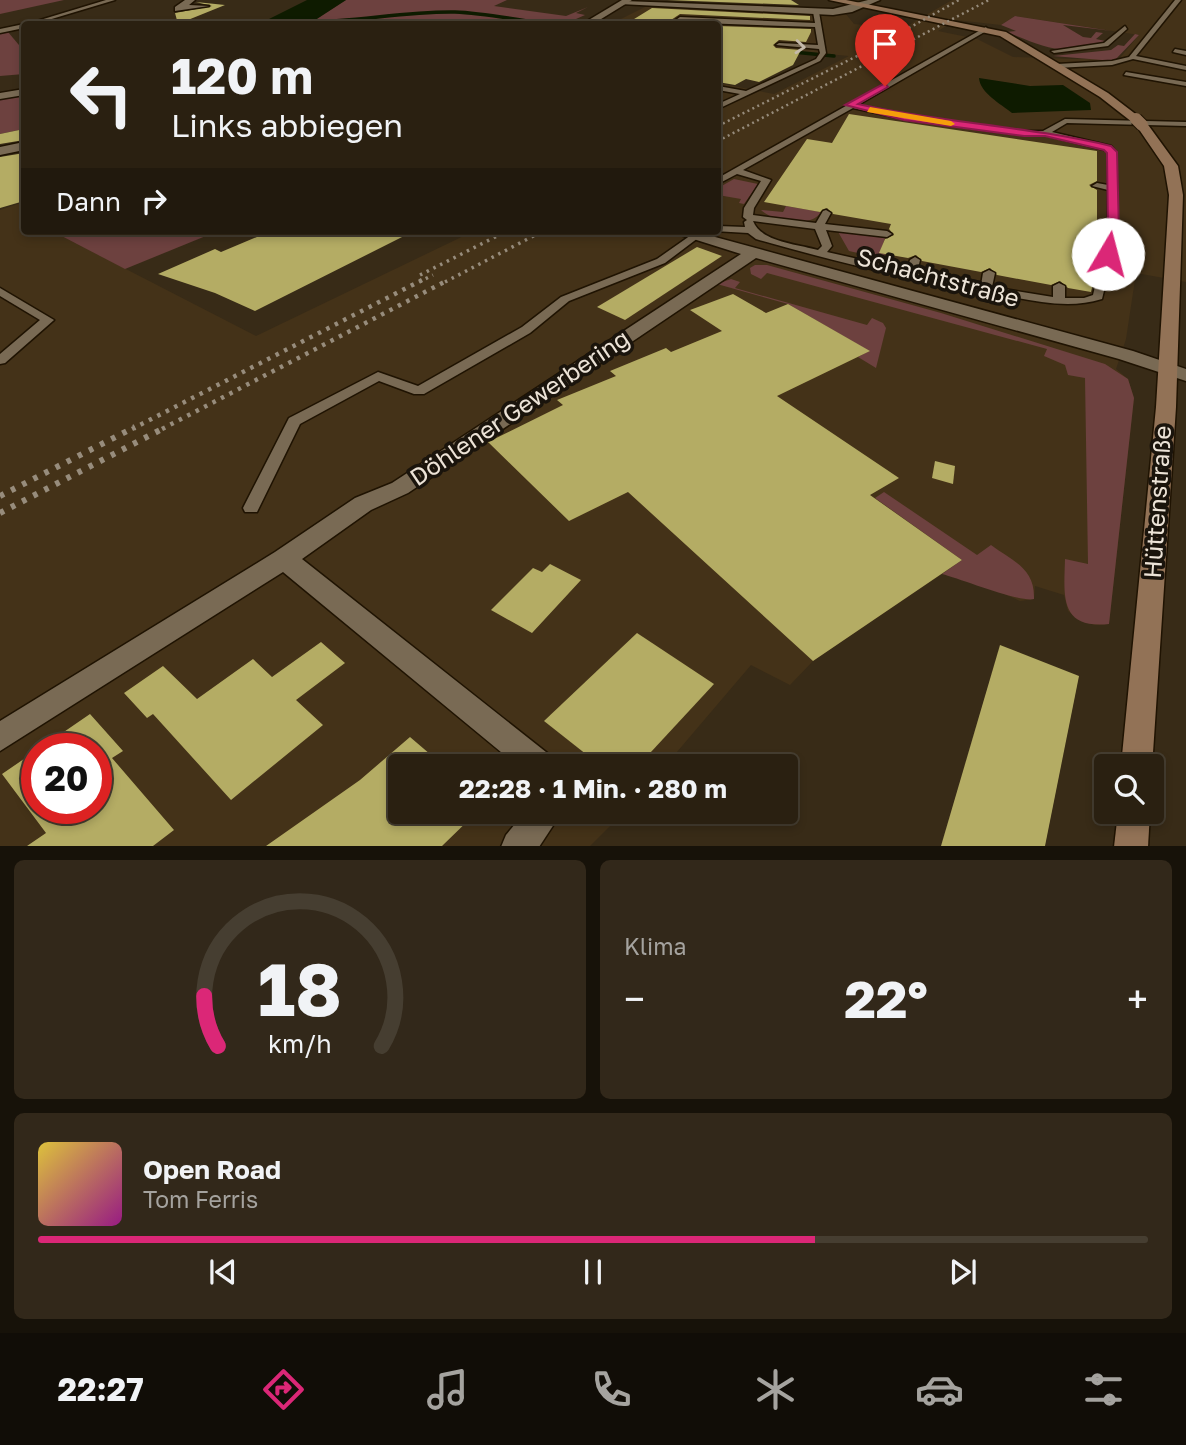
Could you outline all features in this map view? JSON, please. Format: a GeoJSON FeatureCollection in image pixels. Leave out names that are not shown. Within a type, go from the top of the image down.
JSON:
{"type":"FeatureCollection","features":[{"type":"Feature","properties":{"kind":"main road","name":"Hüttenstraße"},"geometry":{"type":"LineString","coordinates":[[833,0],[1003,34],[1057,66],[1139,122],[1165,154],[1175,181],[1176,372],[1138,754]]}},
{"type":"Feature","properties":{"kind":"main road"},"geometry":{"type":"LineString","coordinates":[[1131,846],[1132,824]]}},
{"type":"Feature","properties":{"kind":"street"},"geometry":{"type":"LineString","coordinates":[[593,21],[631,2],[816,12],[845,11],[876,0]]}},
{"type":"Feature","properties":{"kind":"street"},"geometry":{"type":"LineString","coordinates":[[604,21],[631,2]]}},
{"type":"Feature","properties":{"kind":"street"},"geometry":{"type":"LineString","coordinates":[[166,7],[186,3],[205,6]]}},
{"type":"Feature","properties":{"kind":"street"},"geometry":{"type":"LineString","coordinates":[[0,96],[21,92]]}},
{"type":"Feature","properties":{"kind":"street"},"geometry":{"type":"LineString","coordinates":[[0,151],[21,147]]}},
{"type":"Feature","properties":{"kind":"street","name":"Schachtstraße"},"geometry":{"type":"LineString","coordinates":[[690,235],[1176,372]]}},
{"type":"Feature","properties":{"kind":"street","name":"Döhlener Gewerbering"},"geometry":{"type":"LineString","coordinates":[[0,737],[284,559],[363,504],[400,488],[753,253]]}},
{"type":"Feature","properties":{"kind":"street"},"geometry":{"type":"LineString","coordinates":[[284,559],[526,754]]}},
{"type":"Feature","properties":{"kind":"street"},"geometry":{"type":"LineString","coordinates":[[517,846],[536,824]]}},
{"type":"Feature","properties":{"kind":"lane"},"geometry":{"type":"LineString","coordinates":[[40,21],[112,0]]}},
{"type":"Feature","properties":{"kind":"lane"},"geometry":{"type":"LineString","coordinates":[[1132,57],[1178,0]]}},
{"type":"Feature","properties":{"kind":"lane"},"geometry":{"type":"LineString","coordinates":[[816,12],[822,52]]}},
{"type":"Feature","properties":{"kind":"lane"},"geometry":{"type":"LineString","coordinates":[[677,21],[818,25]]}},
{"type":"Feature","properties":{"kind":"lane"},"geometry":{"type":"LineString","coordinates":[[721,25],[819,34]]}},
{"type":"Feature","properties":{"kind":"lane"},"geometry":{"type":"LineString","coordinates":[[0,31],[21,27]]}},
{"type":"Feature","properties":{"kind":"lane"},"geometry":{"type":"LineString","coordinates":[[721,179],[986,29]]}},
{"type":"Feature","properties":{"kind":"lane"},"geometry":{"type":"LineString","coordinates":[[1054,51],[1101,47],[1125,29]]}},
{"type":"Feature","properties":{"kind":"lane"},"geometry":{"type":"LineString","coordinates":[[779,45],[822,52]]}},
{"type":"Feature","properties":{"kind":"lane"},"geometry":{"type":"LineString","coordinates":[[1178,50],[1186,53]]}},
{"type":"Feature","properties":{"kind":"lane"},"geometry":{"type":"LineString","coordinates":[[1178,50],[1186,60]]}},
{"type":"Feature","properties":{"kind":"lane"},"geometry":{"type":"LineString","coordinates":[[721,106],[822,52]]}},
{"type":"Feature","properties":{"kind":"lane"},"geometry":{"type":"LineString","coordinates":[[1057,66],[1112,64],[1132,57],[1186,68]]}},
{"type":"Feature","properties":{"kind":"lane"},"geometry":{"type":"LineString","coordinates":[[1155,71],[1186,76]]}},
{"type":"Feature","properties":{"kind":"lane"},"geometry":{"type":"LineString","coordinates":[[1186,84],[1126,78],[1186,92]]}},
{"type":"Feature","properties":{"kind":"lane"},"geometry":{"type":"LineString","coordinates":[[721,89],[746,93]]}},
{"type":"Feature","properties":{"kind":"lane"},"geometry":{"type":"LineString","coordinates":[[721,229],[751,230],[760,237],[914,278],[1059,301],[1085,301],[1098,297],[1114,233],[1112,152],[1108,148],[1045,133],[1024,134],[904,117],[850,105]]}},
{"type":"Feature","properties":{"kind":"lane"},"geometry":{"type":"LineString","coordinates":[[1045,133],[1065,121],[1186,124]]}},
{"type":"Feature","properties":{"kind":"lane"},"geometry":{"type":"LineString","coordinates":[[736,171],[766,180],[749,208],[751,230]]}},
{"type":"Feature","properties":{"kind":"lane"},"geometry":{"type":"LineString","coordinates":[[1097,186],[1113,188]]}},
{"type":"Feature","properties":{"kind":"lane"},"geometry":{"type":"LineString","coordinates":[[819,226],[826,213]]}},
{"type":"Feature","properties":{"kind":"lane"},"geometry":{"type":"LineString","coordinates":[[748,217],[819,226],[867,226],[887,234]]}},
{"type":"Feature","properties":{"kind":"lane"},"geometry":{"type":"LineString","coordinates":[[819,226],[827,246],[820,254]]}},
{"type":"Feature","properties":{"kind":"lane"},"geometry":{"type":"LineString","coordinates":[[1098,230],[1114,233]]}},
{"type":"Feature","properties":{"kind":"lane"},"geometry":{"type":"LineString","coordinates":[[251,508],[294,421],[377,376],[419,391],[526,330],[565,299],[661,261],[694,236]]}},
{"type":"Feature","properties":{"kind":"lane"},"geometry":{"type":"LineString","coordinates":[[914,278],[915,260]]}},
{"type":"Feature","properties":{"kind":"lane"},"geometry":{"type":"LineString","coordinates":[[986,289],[989,273]]}},
{"type":"Feature","properties":{"kind":"lane"},"geometry":{"type":"LineString","coordinates":[[1059,286],[1059,301]]}},
{"type":"Feature","properties":{"kind":"lane"},"geometry":{"type":"LineString","coordinates":[[0,291],[48,320],[0,360]]}},
{"type":"Feature","properties":{"kind":"shaded area"},"geometry":{"type":"Polygon","coordinates":[[[0,0],[64,0],[0,14],[0,0]]]}},
{"type":"Feature","properties":{"kind":"shaded area"},"geometry":{"type":"Polygon","coordinates":[[[307,0],[346,0],[314,21],[265,21],[307,0]]]}},
{"type":"Feature","properties":{"kind":"shaded area"},"geometry":{"type":"Polygon","coordinates":[[[346,0],[507,0],[494,6],[566,16],[588,7],[576,13],[585,15],[576,19],[560,19],[569,21],[314,21],[346,0]]]}},
{"type":"Feature","properties":{"kind":"shaded area"},"geometry":{"type":"Polygon","coordinates":[[[952,0],[1186,0],[1186,282],[1136,273],[1126,339],[1116,369],[1128,379],[1134,398],[1109,624],[1095,625],[1079,620],[1068,611],[1064,595],[1035,586],[1034,599],[1020,601],[986,586],[942,574],[813,661],[790,685],[751,665],[675,754],[388,754],[388,824],[612,824],[590,846],[0,846],[0,210],[21,203],[21,235],[60,235],[256,336],[466,235],[721,235],[721,84],[774,94],[849,56],[721,44],[721,21],[617,21],[647,6],[845,13],[854,24],[902,29],[952,0]],[[1015,16],[1001,25],[956,20],[938,31],[977,39],[1013,57],[1119,59],[1139,35],[1015,16]]]}},
{"type":"Feature","properties":{"kind":"shaded area"},"geometry":{"type":"Polygon","coordinates":[[[1015,16],[1112,31],[1063,25],[1083,37],[1091,38],[1096,32],[1103,33],[1096,39],[1105,41],[1065,50],[1043,46],[1006,32],[1016,31],[1001,25],[1015,16]]]}},
{"type":"Feature","properties":{"kind":"shaded area"},"geometry":{"type":"Polygon","coordinates":[[[8,32],[21,47],[21,74],[0,76],[0,33],[8,32]]]}},
{"type":"Feature","properties":{"kind":"shaded area"},"geometry":{"type":"Polygon","coordinates":[[[1135,34],[1139,35],[1114,61],[1053,56],[1111,50],[1118,45],[1124,46],[1135,34]]]}},
{"type":"Feature","properties":{"kind":"shaded area"},"geometry":{"type":"Polygon","coordinates":[[[979,78],[1030,86],[1063,85],[1090,103],[1091,110],[1012,113],[983,89],[979,78]]]}},
{"type":"Feature","properties":{"kind":"shaded area"},"geometry":{"type":"Polygon","coordinates":[[[21,96],[21,130],[0,134],[0,97],[21,96]]]}},
{"type":"Feature","properties":{"kind":"shaded area"},"geometry":{"type":"Polygon","coordinates":[[[734,179],[758,184],[744,204],[739,203],[741,199],[721,196],[721,186],[734,179]]]}},
{"type":"Feature","properties":{"kind":"shaded area"},"geometry":{"type":"Polygon","coordinates":[[[786,206],[821,212],[809,221],[792,222],[774,218],[761,210],[783,212],[786,206]]]}},
{"type":"Feature","properties":{"kind":"shaded area"},"geometry":{"type":"Polygon","coordinates":[[[837,230],[885,238],[880,253],[887,254],[876,257],[849,251],[837,230]]]}},
{"type":"Feature","properties":{"kind":"shaded area"},"geometry":{"type":"Polygon","coordinates":[[[60,235],[208,235],[125,269],[60,235]]]}},
{"type":"Feature","properties":{"kind":"shaded area"},"geometry":{"type":"Polygon","coordinates":[[[767,265],[941,313],[1105,364],[1128,379],[1134,398],[1109,624],[1081,621],[1073,615],[1065,597],[1065,559],[1088,564],[1085,378],[1068,375],[1065,365],[1044,356],[1047,349],[767,273],[761,279],[751,274],[750,268],[767,265]]]}},
{"type":"Feature","properties":{"kind":"shaded area"},"geometry":{"type":"Polygon","coordinates":[[[731,279],[740,282],[735,288],[867,325],[872,318],[883,323],[886,328],[876,368],[858,357],[869,351],[788,304],[717,284],[731,279]]]}},
{"type":"Feature","properties":{"kind":"shaded area"},"geometry":{"type":"Polygon","coordinates":[[[884,492],[977,555],[991,545],[1015,561],[1031,580],[1034,599],[1004,594],[942,574],[962,560],[875,498],[884,492]]]}},
{"type":"Feature","properties":{"kind":"building"},"geometry":{"type":"Polygon","coordinates":[[[667,0],[791,0],[799,5],[667,0]]]}},
{"type":"Feature","properties":{"kind":"building"},"geometry":{"type":"Polygon","coordinates":[[[196,2],[225,5],[185,21],[177,21],[175,13],[212,6],[196,2]]]}},
{"type":"Feature","properties":{"kind":"building"},"geometry":{"type":"Polygon","coordinates":[[[652,8],[810,16],[810,20],[680,14],[672,21],[631,21],[652,8]]]}},
{"type":"Feature","properties":{"kind":"building"},"geometry":{"type":"Polygon","coordinates":[[[721,26],[811,29],[806,42],[779,40],[773,45],[776,48],[801,50],[793,65],[759,82],[746,79],[735,85],[721,83],[721,26]]]}},
{"type":"Feature","properties":{"kind":"building"},"geometry":{"type":"Polygon","coordinates":[[[849,114],[1097,151],[1097,181],[1089,185],[1097,190],[1097,225],[1090,229],[1098,234],[1098,262],[1091,292],[1068,288],[1060,281],[1051,285],[997,275],[990,268],[981,272],[922,261],[916,255],[908,258],[879,253],[885,239],[894,235],[889,229],[891,224],[833,214],[827,208],[820,212],[764,202],[807,139],[832,143],[849,114]]]}},
{"type":"Feature","properties":{"kind":"building"},"geometry":{"type":"Polygon","coordinates":[[[21,130],[21,140],[0,144],[0,134],[21,130]]]}},
{"type":"Feature","properties":{"kind":"building"},"geometry":{"type":"Polygon","coordinates":[[[21,154],[21,202],[0,208],[0,157],[21,154]]]}},
{"type":"Feature","properties":{"kind":"building"},"geometry":{"type":"Polygon","coordinates":[[[261,235],[406,235],[255,311],[215,293],[158,274],[215,249],[221,252],[261,235]]]}},
{"type":"Feature","properties":{"kind":"building"},"geometry":{"type":"Polygon","coordinates":[[[697,247],[722,256],[625,320],[597,307],[697,247]]]}},
{"type":"Feature","properties":{"kind":"building"},"geometry":{"type":"Polygon","coordinates":[[[733,294],[766,313],[788,304],[870,351],[777,396],[899,478],[870,495],[962,560],[813,661],[628,492],[569,521],[488,442],[563,405],[557,400],[616,376],[610,371],[666,348],[671,352],[722,331],[690,310],[733,294]]]}},
{"type":"Feature","properties":{"kind":"building"},"geometry":{"type":"Polygon","coordinates":[[[935,461],[955,466],[953,484],[932,478],[935,461]]]}},
{"type":"Feature","properties":{"kind":"building"},"geometry":{"type":"Polygon","coordinates":[[[550,564],[581,580],[532,633],[491,610],[533,568],[542,572],[550,564]]]}},
{"type":"Feature","properties":{"kind":"building"},"geometry":{"type":"Polygon","coordinates":[[[637,633],[714,684],[649,754],[586,754],[544,721],[637,633]]]}},
{"type":"Feature","properties":{"kind":"building"},"geometry":{"type":"Polygon","coordinates":[[[321,642],[345,663],[296,700],[323,725],[231,800],[153,714],[147,718],[124,693],[163,666],[197,699],[253,659],[272,677],[321,642]]]}},
{"type":"Feature","properties":{"kind":"building"},"geometry":{"type":"Polygon","coordinates":[[[1000,645],[1079,676],[1045,846],[941,846],[1000,645]]]}},
{"type":"Feature","properties":{"kind":"building"},"geometry":{"type":"Polygon","coordinates":[[[90,714],[107,733],[62,733],[90,714]]]}},
{"type":"Feature","properties":{"kind":"building"},"geometry":{"type":"Polygon","coordinates":[[[410,737],[430,754],[390,754],[410,737]]]}},
{"type":"Feature","properties":{"kind":"building"},"geometry":{"type":"Polygon","coordinates":[[[112,739],[123,751],[112,758],[112,739]]]}},
{"type":"Feature","properties":{"kind":"building"},"geometry":{"type":"Polygon","coordinates":[[[388,756],[388,824],[465,824],[442,846],[266,846],[360,780],[388,756]]]}},
{"type":"Feature","properties":{"kind":"building"},"geometry":{"type":"Polygon","coordinates":[[[112,758],[174,830],[153,846],[27,846],[46,833],[39,824],[112,824],[112,758]]]}},
{"type":"Feature","properties":{"kind":"building"},"geometry":{"type":"Polygon","coordinates":[[[21,761],[21,799],[2,774],[21,761]]]}},
{"type":"Feature","properties":{"kind":"waterway"},"geometry":{"type":"LineString","coordinates":[[326,21],[455,12],[528,21]]}},
{"type":"Feature","properties":{"kind":"waterway"},"geometry":{"type":"LineString","coordinates":[[793,52],[834,56]]}},
{"type":"Feature","properties":{"kind":"railway"},"geometry":{"type":"LineString","coordinates":[[721,124],[875,47],[959,0]]}},
{"type":"Feature","properties":{"kind":"railway"},"geometry":{"type":"LineString","coordinates":[[721,139],[989,0]]}},
{"type":"Feature","properties":{"kind":"railway"},"geometry":{"type":"LineString","coordinates":[[420,275],[499,235]]}},
{"type":"Feature","properties":{"kind":"railway"},"geometry":{"type":"LineString","coordinates":[[445,282],[535,235]]}},
{"type":"Feature","properties":{"kind":"railway"},"geometry":{"type":"LineString","coordinates":[[419,282],[433,275]]}},
{"type":"Feature","properties":{"kind":"railway"},"geometry":{"type":"LineString","coordinates":[[132,429],[422,280]]}},
{"type":"Feature","properties":{"kind":"railway"},"geometry":{"type":"LineString","coordinates":[[162,429],[448,280]]}},
{"type":"Feature","properties":{"kind":"railway"},"geometry":{"type":"LineString","coordinates":[[0,496],[135,427]]}},
{"type":"Feature","properties":{"kind":"railway"},"geometry":{"type":"LineString","coordinates":[[0,513],[166,427]]}},
{"type":"Feature","properties":{"kind":"slow traffic"},"geometry":{"type":"LineString","coordinates":[[870,110],[951,124]]}},
{"type":"Feature","properties":{"kind":"route"},"geometry":{"type":"LineString","coordinates":[[885,86],[850,105],[904,117],[1024,134],[1045,133],[1108,148],[1112,152],[1114,233],[1108,254]]}}]}
